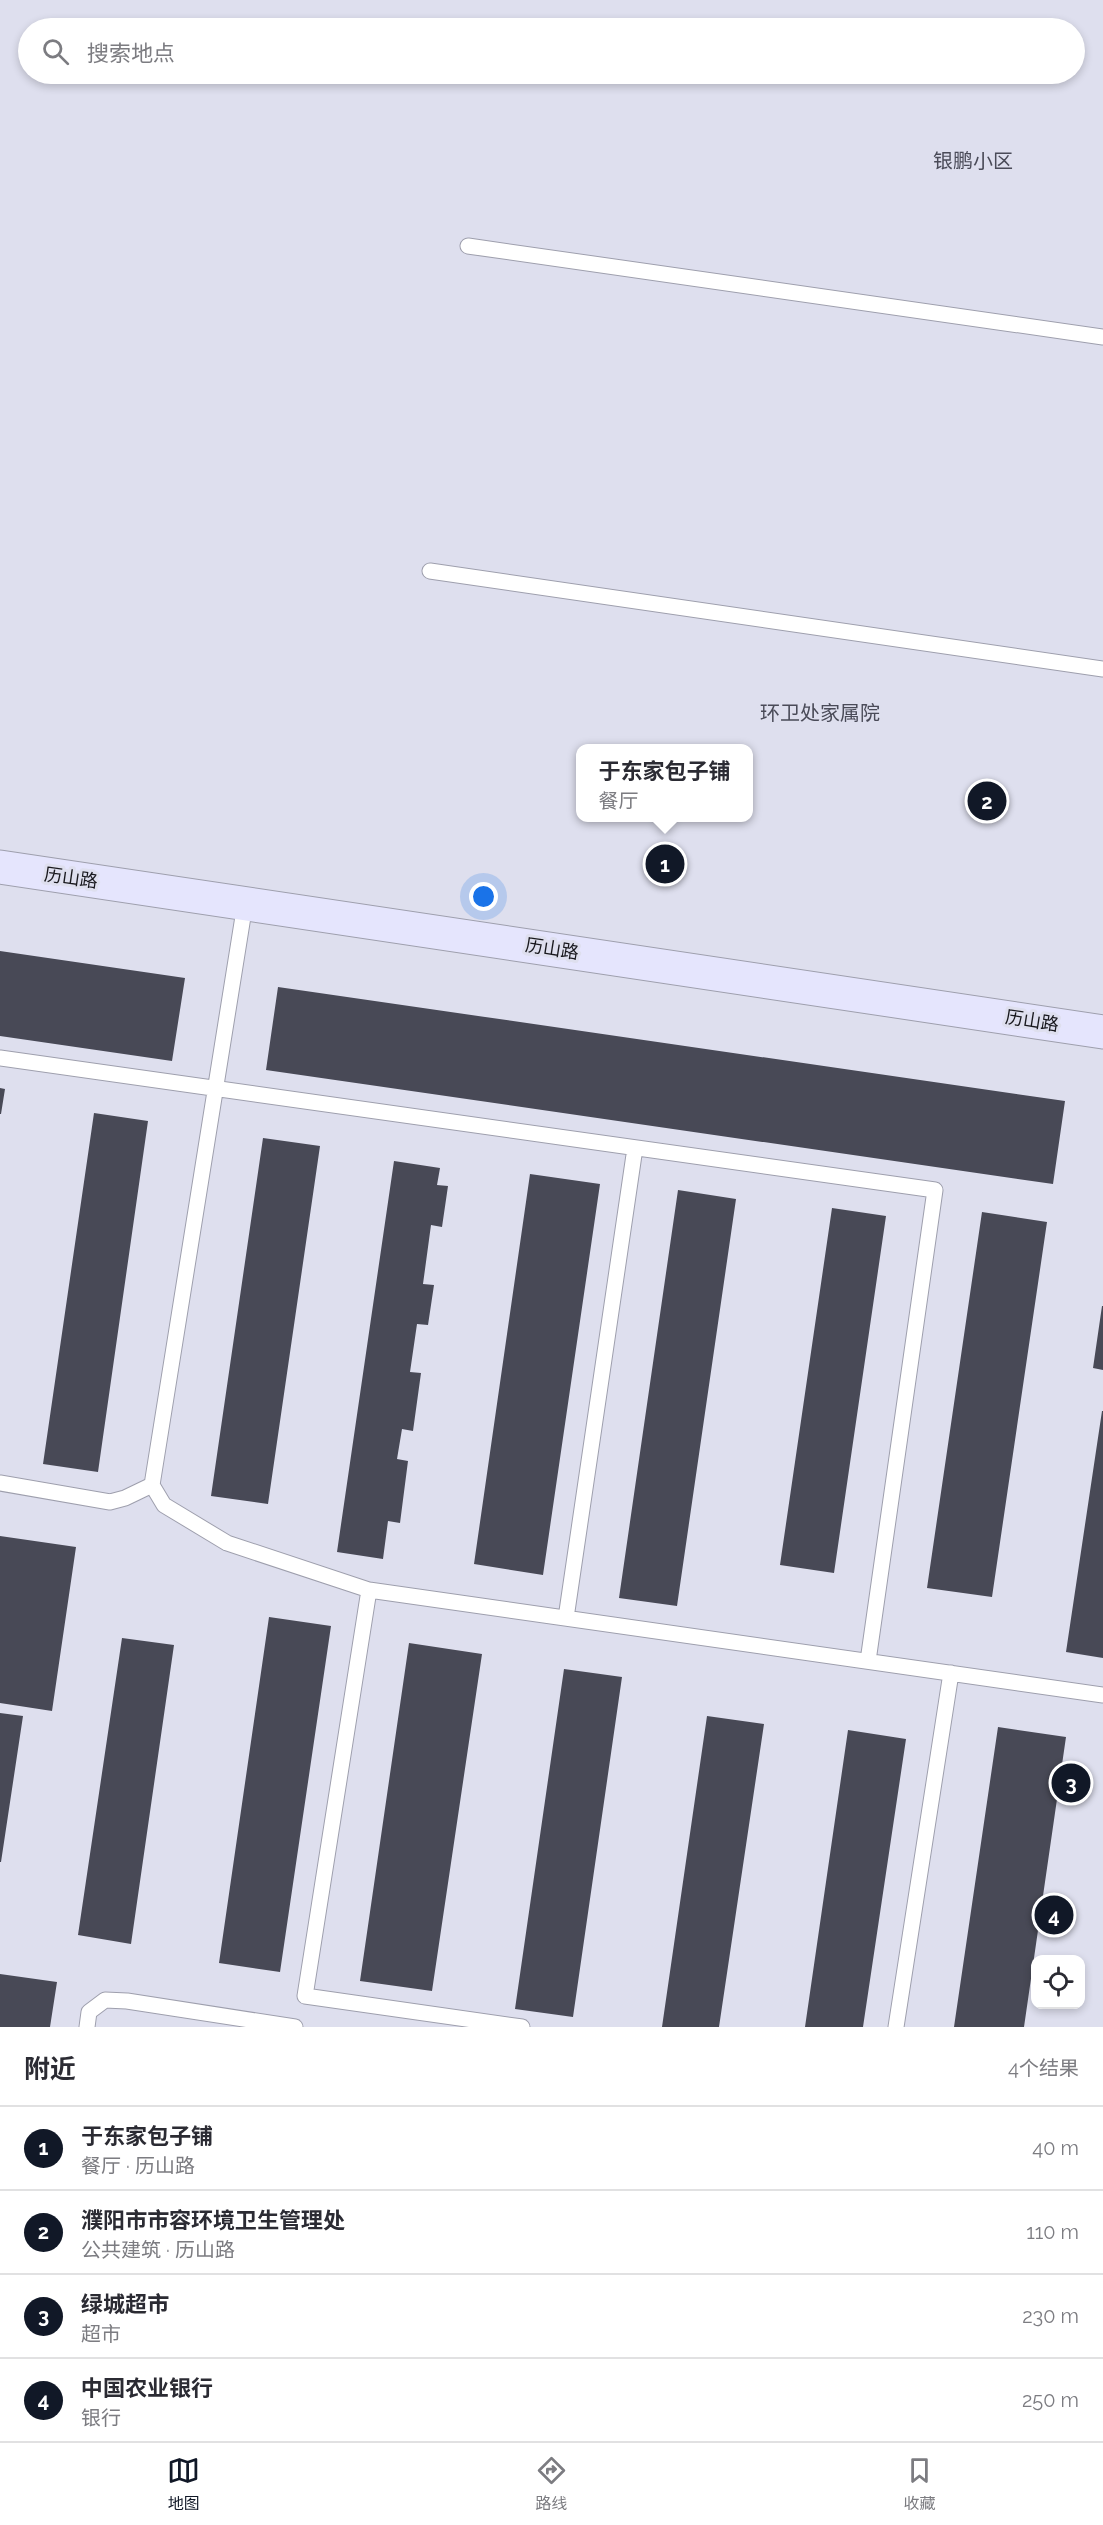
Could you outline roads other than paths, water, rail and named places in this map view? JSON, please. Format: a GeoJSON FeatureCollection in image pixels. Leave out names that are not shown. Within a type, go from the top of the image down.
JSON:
{"type":"FeatureCollection","features":[{"type":"Feature","properties":{"kind":"street","name":"历山路"},"geometry":{"type":"LineString","coordinates":[[0,867],[1103,1032]]}},
{"type":"Feature","properties":{"kind":"lane"},"geometry":{"type":"LineString","coordinates":[[468,246],[1103,337]]}},
{"type":"Feature","properties":{"kind":"lane"},"geometry":{"type":"LineString","coordinates":[[430,571],[1103,669]]}},
{"type":"Feature","properties":{"kind":"lane"},"geometry":{"type":"LineString","coordinates":[[245,904],[152,1485],[164,1505],[227,1543],[369,1590],[1103,1695]]}},
{"type":"Feature","properties":{"kind":"lane"},"geometry":{"type":"LineString","coordinates":[[0,1058],[935,1190],[868,1661]]}},
{"type":"Feature","properties":{"kind":"lane"},"geometry":{"type":"LineString","coordinates":[[566,1618],[635,1148]]}},
{"type":"Feature","properties":{"kind":"lane"},"geometry":{"type":"LineString","coordinates":[[0,1484],[110,1502],[125,1498],[152,1485]]}},
{"type":"Feature","properties":{"kind":"lane"},"geometry":{"type":"LineString","coordinates":[[369,1590],[305,1996],[522,2027]]}},
{"type":"Feature","properties":{"kind":"lane"},"geometry":{"type":"LineString","coordinates":[[896,2027],[951,1673]]}},
{"type":"Feature","properties":{"kind":"lane"},"geometry":{"type":"LineString","coordinates":[[87,2027],[89,2012],[105,2000],[127,2001],[295,2027]]}},
{"type":"Feature","properties":{"kind":"place","name":"濮阳市市容环境卫生管理处"},"geometry":{"type":"Point","coordinates":[987,801]}},
{"type":"Feature","properties":{"kind":"place","name":"于东家包子铺"},"geometry":{"type":"Point","coordinates":[665,864]}},
{"type":"Feature","properties":{"kind":"place","name":"绿城超市"},"geometry":{"type":"Point","coordinates":[1071,1783]}},
{"type":"Feature","properties":{"kind":"place","name":"中国农业银行"},"geometry":{"type":"Point","coordinates":[1054,1915]}},
{"type":"Feature","properties":{"kind":"district","name":"银鹏小区"},"geometry":{"type":"Point","coordinates":[973,161]}},
{"type":"Feature","properties":{"kind":"district","name":"环卫处家属院"},"geometry":{"type":"Point","coordinates":[820,713]}}]}
